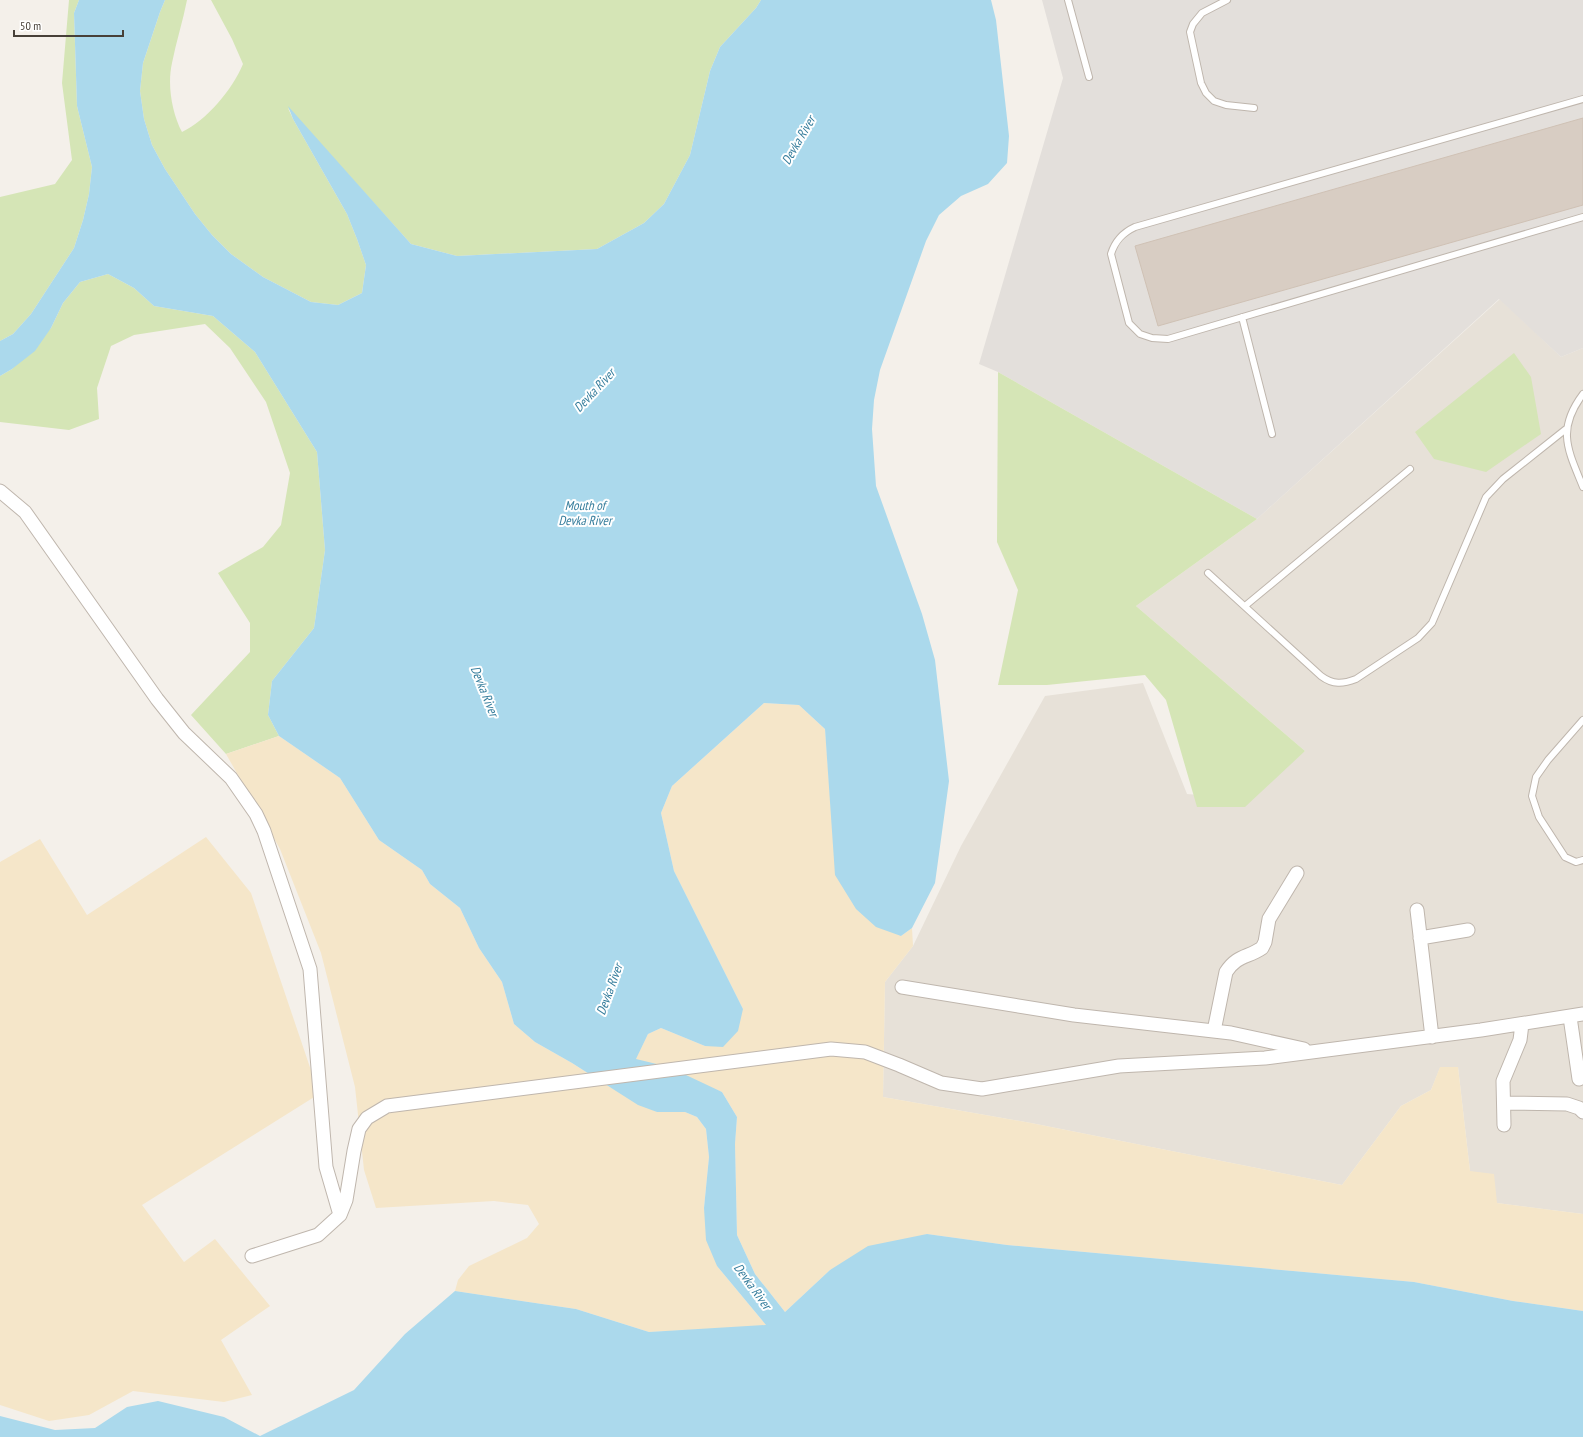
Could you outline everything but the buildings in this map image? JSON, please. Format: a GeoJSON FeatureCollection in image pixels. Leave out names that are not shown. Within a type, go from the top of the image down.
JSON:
{"type":"FeatureCollection","features":[{"type":"Feature","properties":{"kind":"street"},"geometry":{"type":"LineString","coordinates":[[0,491],[25,512],[157,700],[184,733],[230,778],[256,814],[264,832],[310,968],[326,1167],[340,1215]]}},
{"type":"Feature","properties":{"kind":"street"},"geometry":{"type":"LineString","coordinates":[[1214,1031],[1226,972],[1232,964],[1262,948],[1269,919],[1297,873]]}},
{"type":"Feature","properties":{"kind":"street"},"geometry":{"type":"LineString","coordinates":[[1417,910],[1432,1036]]}},
{"type":"Feature","properties":{"kind":"street"},"geometry":{"type":"LineString","coordinates":[[1420,938],[1468,930]]}},
{"type":"Feature","properties":{"kind":"street"},"geometry":{"type":"LineString","coordinates":[[902,987],[1074,1015],[1141,1024],[1232,1033],[1314,1051]]}},
{"type":"Feature","properties":{"kind":"street"},"geometry":{"type":"LineString","coordinates":[[252,1256],[318,1235],[340,1215],[346,1200],[359,1129],[367,1118],[387,1106],[831,1049],[865,1052],[899,1064],[941,1083],[982,1089],[1119,1066],[1265,1058],[1577,1016],[1579,1079]]}},
{"type":"Feature","properties":{"kind":"street"},"geometry":{"type":"LineString","coordinates":[[1504,1125],[1504,1081],[1520,1040],[1522,1024]]}},
{"type":"Feature","properties":{"kind":"street"},"geometry":{"type":"LineString","coordinates":[[1504,1103],[1568,1104],[1579,1108],[1583,1112]]}},
{"type":"Feature","properties":{"kind":"lane"},"geometry":{"type":"LineString","coordinates":[[1068,0],[1089,77]]}},
{"type":"Feature","properties":{"kind":"lane"},"geometry":{"type":"LineString","coordinates":[[1227,0],[1202,13],[1193,24],[1190,32],[1201,83],[1206,93],[1214,101],[1226,105],[1254,108]]}},
{"type":"Feature","properties":{"kind":"lane"},"geometry":{"type":"LineString","coordinates":[[1583,99],[1135,227],[1124,233],[1114,245],[1111,254],[1129,323],[1140,334],[1152,338],[1168,339],[1583,217]]}},
{"type":"Feature","properties":{"kind":"lane"},"geometry":{"type":"LineString","coordinates":[[1242,317],[1272,434]]}},
{"type":"Feature","properties":{"kind":"lane"},"geometry":{"type":"LineString","coordinates":[[1208,573],[1328,682],[1337,684],[1346,683],[1356,679],[1418,638],[1432,623],[1486,497],[1503,479],[1566,429],[1578,401],[1583,394]]}},
{"type":"Feature","properties":{"kind":"lane"},"geometry":{"type":"LineString","coordinates":[[1566,429],[1568,451],[1583,487]]}},
{"type":"Feature","properties":{"kind":"lane"},"geometry":{"type":"LineString","coordinates":[[1245,606],[1410,469]]}},
{"type":"Feature","properties":{"kind":"lane"},"geometry":{"type":"LineString","coordinates":[[1583,720],[1548,760],[1536,777],[1532,796],[1539,817],[1565,857],[1576,862],[1583,860]]}},
{"type":"Feature","properties":{"kind":"shaded area"},"geometry":{"type":"Polygon","coordinates":[[[1042,0],[1583,0],[1583,348],[1561,357],[1499,299],[1257,519],[998,372],[979,364],[1063,78],[1042,0]]]}},
{"type":"Feature","properties":{"kind":"shaded area"},"geometry":{"type":"Polygon","coordinates":[[[1500,299],[1561,357],[1583,348],[1583,1214],[1497,1203],[1470,1171],[1458,1067],[1440,1068],[1431,1090],[1401,1106],[1342,1185],[1031,1123],[883,1097],[885,982],[913,946],[961,846],[1045,696],[1143,683],[1187,794],[1236,798],[1305,751],[1136,606],[1257,519],[1500,299]]]}},
{"type":"Feature","properties":{"kind":"green space"},"geometry":{"type":"Polygon","coordinates":[[[69,0],[79,0],[74,13],[77,106],[92,167],[89,194],[74,248],[31,314],[13,334],[0,341],[0,197],[55,184],[72,160],[62,83],[69,0]]]}},
{"type":"Feature","properties":{"kind":"green space"},"geometry":{"type":"Polygon","coordinates":[[[165,0],[187,0],[174,55],[170,80],[173,108],[182,132],[201,120],[218,103],[232,84],[243,64],[232,39],[211,0],[761,0],[756,8],[720,47],[710,71],[690,155],[664,204],[644,223],[597,249],[457,256],[411,244],[288,108],[347,214],[366,265],[362,293],[338,305],[311,302],[263,277],[231,254],[212,235],[195,214],[165,169],[152,145],[144,119],[140,91],[143,63],[165,0]]]}},
{"type":"Feature","properties":{"kind":"green space"},"geometry":{"type":"Polygon","coordinates":[[[108,274],[134,288],[154,306],[213,316],[255,352],[317,452],[325,550],[314,628],[272,681],[268,715],[279,736],[226,754],[191,715],[250,652],[250,623],[218,573],[263,547],[281,525],[290,473],[266,402],[230,348],[205,324],[134,335],[111,346],[97,388],[99,419],[69,430],[0,422],[0,376],[12,369],[51,328],[63,303],[80,282],[108,274]]]}},
{"type":"Feature","properties":{"kind":"green space"},"geometry":{"type":"Polygon","coordinates":[[[1514,353],[1531,377],[1541,434],[1486,472],[1434,459],[1415,432],[1514,353]]]}},
{"type":"Feature","properties":{"kind":"green space"},"geometry":{"type":"Polygon","coordinates":[[[998,372],[1257,519],[1136,606],[1305,751],[1245,807],[1197,807],[1166,700],[1145,675],[1047,685],[998,685],[1018,590],[997,542],[998,372]]]}},
{"type":"Feature","properties":{"kind":"sand"},"geometry":{"type":"Polygon","coordinates":[[[764,703],[799,705],[825,729],[831,808],[901,936],[912,928],[913,946],[885,982],[883,1097],[1031,1123],[1342,1185],[1401,1106],[1431,1090],[1440,1067],[1458,1067],[1470,1171],[1494,1174],[1497,1203],[1583,1214],[1583,1311],[1513,1301],[1414,1282],[1007,1245],[927,1234],[830,1270],[785,1312],[755,1274],[737,1235],[735,1144],[737,1117],[722,1092],[635,1060],[648,1034],[661,1028],[705,1046],[743,1009],[674,871],[661,813],[672,786],[764,703]]]}},
{"type":"Feature","properties":{"kind":"sand"},"geometry":{"type":"Polygon","coordinates":[[[279,736],[340,778],[379,840],[422,870],[430,884],[460,908],[479,948],[502,982],[514,1024],[535,1042],[608,1086],[657,1112],[685,1112],[697,1117],[706,1129],[709,1157],[704,1208],[717,1266],[767,1326],[649,1332],[576,1309],[455,1291],[458,1280],[469,1266],[527,1238],[539,1224],[528,1205],[494,1201],[376,1208],[364,1170],[355,1087],[321,953],[280,849],[226,754],[279,736]]]}},
{"type":"Feature","properties":{"kind":"sand"},"geometry":{"type":"Polygon","coordinates":[[[206,837],[251,893],[319,1094],[142,1205],[184,1262],[215,1239],[270,1306],[221,1340],[252,1395],[224,1402],[133,1391],[89,1415],[49,1421],[0,1405],[0,862],[40,839],[87,915],[206,837]]]}},
{"type":"Feature","properties":{"kind":"water","name":"Mouth of Devka River"},"geometry":{"type":"Polygon","coordinates":[[[79,0],[165,0],[143,63],[140,91],[144,119],[152,145],[165,169],[195,214],[212,235],[231,254],[263,277],[311,302],[338,305],[362,293],[366,265],[347,214],[293,119],[288,106],[411,244],[457,256],[597,249],[644,223],[664,204],[690,155],[710,71],[720,47],[756,8],[761,0],[991,0],[996,20],[1009,136],[1007,163],[988,184],[961,196],[939,215],[926,241],[880,370],[874,400],[872,429],[876,486],[922,614],[935,660],[949,781],[935,883],[912,928],[901,936],[876,927],[856,909],[835,875],[825,729],[799,705],[764,703],[672,786],[661,813],[674,871],[743,1009],[738,1031],[723,1047],[705,1046],[661,1028],[648,1034],[636,1059],[669,1067],[722,1092],[737,1117],[735,1144],[737,1235],[755,1274],[785,1312],[830,1270],[868,1246],[927,1234],[1007,1245],[1414,1282],[1513,1301],[1583,1311],[1583,1437],[0,1437],[0,1416],[55,1430],[95,1428],[127,1407],[158,1401],[224,1417],[260,1436],[354,1390],[405,1334],[455,1291],[576,1309],[649,1332],[766,1325],[717,1266],[706,1240],[704,1208],[709,1157],[706,1129],[697,1117],[685,1112],[657,1112],[638,1105],[572,1063],[535,1042],[514,1024],[502,982],[479,948],[460,908],[430,884],[422,870],[379,840],[340,778],[279,736],[268,715],[272,681],[314,628],[325,550],[317,452],[255,352],[213,316],[154,306],[134,288],[108,274],[80,282],[63,303],[51,328],[35,351],[12,369],[0,376],[0,341],[13,334],[31,314],[74,248],[89,194],[92,167],[77,106],[74,13],[79,0]]]}},
{"type":"Feature","properties":{"kind":"water label","name":"Devka River"},"geometry":{"type":"Point","coordinates":[798,140]}},
{"type":"Feature","properties":{"kind":"water label","name":"Devka River"},"geometry":{"type":"Point","coordinates":[594,390]}},
{"type":"Feature","properties":{"kind":"water label","name":"Devka River"},"geometry":{"type":"Point","coordinates":[485,691]}},
{"type":"Feature","properties":{"kind":"water label","name":"Devka River"},"geometry":{"type":"Point","coordinates":[609,989]}},
{"type":"Feature","properties":{"kind":"water label","name":"Devka River"},"geometry":{"type":"Point","coordinates":[753,1286]}}]}
